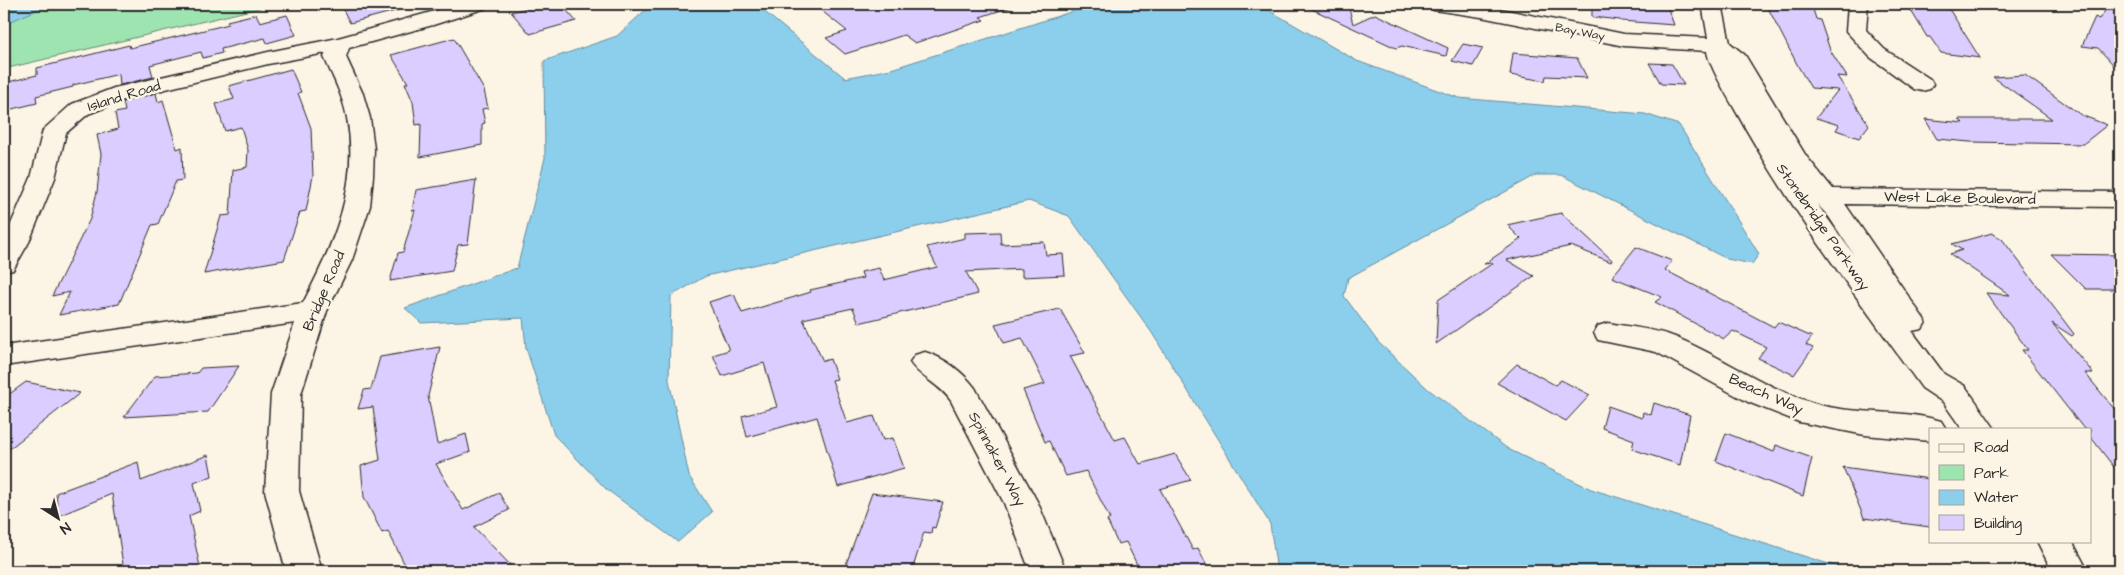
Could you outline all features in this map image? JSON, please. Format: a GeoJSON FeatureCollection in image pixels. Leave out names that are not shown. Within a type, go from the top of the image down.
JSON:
{"type":"FeatureCollection","features":[{"type":"Feature","properties":{"kind":"street","name":"Island Road"},"geometry":{"type":"LineString","coordinates":[[4,264],[16,242],[43,178],[55,130],[80,109],[122,94],[268,58],[340,44],[426,21],[479,4]]}},
{"type":"Feature","properties":{"kind":"street","name":"Stonebridge Parkway"},"geometry":{"type":"LineString","coordinates":[[1712,4],[1720,44],[1717,52],[1753,126],[1819,205],[1933,381],[1954,394],[1978,428]]}},
{"type":"Feature","properties":{"kind":"street"},"geometry":{"type":"LineString","coordinates":[[1858,4],[1856,31],[1877,53],[1922,84]]}},
{"type":"Feature","properties":{"kind":"street","name":"Bay Way"},"geometry":{"type":"LineString","coordinates":[[1441,6],[1481,11],[1624,40],[1720,44]]}},
{"type":"Feature","properties":{"kind":"street","name":"Bridge Road"},"geometry":{"type":"LineString","coordinates":[[304,571],[282,491],[286,394],[313,311],[339,260],[357,206],[362,149],[359,118],[352,94],[335,57],[340,44]]}},
{"type":"Feature","properties":{"kind":"street","name":"West Lake Boulevard"},"geometry":{"type":"LineString","coordinates":[[1819,205],[2120,200]]}},
{"type":"Feature","properties":{"kind":"street","name":"West Lake Boulevard"},"geometry":{"type":"LineString","coordinates":[[1819,205],[2120,215]]}},
{"type":"Feature","properties":{"kind":"street"},"geometry":{"type":"LineString","coordinates":[[4,356],[313,311]]}},
{"type":"Feature","properties":{"kind":"street","name":"Beach Way"},"geometry":{"type":"LineString","coordinates":[[1608,333],[1664,344],[1759,394],[1810,414],[1865,424],[1929,430]]}},
{"type":"Feature","properties":{"kind":"street","name":"Spinnaker Way"},"geometry":{"type":"LineString","coordinates":[[925,362],[954,382],[964,396],[1027,515],[1038,540],[1048,571]]}},
{"type":"Feature","properties":{"kind":"street"},"geometry":{"type":"LineString","coordinates":[[2055,542],[2070,571]]}},
{"type":"Feature","properties":{"kind":"green space"},"geometry":{"type":"Polygon","coordinates":[[[4,4],[276,4],[4,69],[4,4]]]}},
{"type":"Feature","properties":{"kind":"water"},"geometry":{"type":"Polygon","coordinates":[[[4,4],[51,4],[4,24],[4,4]]]}},
{"type":"Feature","properties":{"kind":"water"},"geometry":{"type":"Polygon","coordinates":[[[652,4],[755,4],[845,78],[891,69],[1096,4],[1258,4],[1357,61],[1459,98],[1645,114],[1679,125],[1759,254],[1752,264],[1727,259],[1561,175],[1536,175],[1348,278],[1344,296],[1378,342],[1428,389],[1508,449],[1591,489],[1851,571],[1277,571],[1270,524],[1152,333],[1069,216],[1029,201],[706,276],[671,296],[669,380],[689,476],[712,512],[678,542],[606,489],[554,435],[526,348],[523,318],[421,323],[405,308],[517,268],[545,158],[544,61],[617,36],[652,4]]]}},
{"type":"Feature","properties":{"kind":"building"},"geometry":{"type":"Polygon","coordinates":[[[340,4],[398,4],[399,10],[350,23],[340,4]]]}},
{"type":"Feature","properties":{"kind":"building"},"geometry":{"type":"Polygon","coordinates":[[[543,4],[561,4],[576,21],[530,34],[511,12],[543,4]]]}},
{"type":"Feature","properties":{"kind":"building"},"geometry":{"type":"Polygon","coordinates":[[[813,4],[1010,4],[1011,7],[980,17],[984,20],[915,43],[904,35],[845,54],[826,38],[847,31],[813,4]]]}},
{"type":"Feature","properties":{"kind":"building"},"geometry":{"type":"Polygon","coordinates":[[[1301,4],[1348,4],[1353,24],[1375,14],[1448,48],[1446,56],[1402,46],[1396,48],[1301,4]]]}},
{"type":"Feature","properties":{"kind":"building"},"geometry":{"type":"Polygon","coordinates":[[[1592,4],[1667,6],[1674,25],[1592,17],[1592,4]]]}},
{"type":"Feature","properties":{"kind":"building"},"geometry":{"type":"Polygon","coordinates":[[[1766,4],[1812,6],[1816,19],[1820,20],[1830,50],[1847,77],[1837,76],[1869,125],[1859,138],[1836,130],[1839,125],[1816,118],[1838,90],[1811,88],[1766,4]]]}},
{"type":"Feature","properties":{"kind":"building"},"geometry":{"type":"Polygon","coordinates":[[[1907,4],[1940,4],[1943,8],[1949,9],[1980,58],[1941,53],[1930,37],[1927,37],[1907,4]]]}},
{"type":"Feature","properties":{"kind":"building"},"geometry":{"type":"Polygon","coordinates":[[[2110,4],[2120,4],[2120,72],[2098,48],[2082,46],[2095,17],[2099,19],[2110,4]]]}},
{"type":"Feature","properties":{"kind":"building"},"geometry":{"type":"Polygon","coordinates":[[[256,14],[260,22],[287,15],[296,35],[267,43],[265,38],[221,49],[222,53],[203,58],[201,52],[150,65],[153,77],[120,85],[119,74],[73,85],[73,87],[36,96],[37,103],[4,111],[4,83],[37,75],[37,68],[129,45],[130,48],[229,24],[227,21],[256,14]]]}},
{"type":"Feature","properties":{"kind":"building"},"geometry":{"type":"Polygon","coordinates":[[[454,38],[484,90],[488,108],[482,109],[485,123],[482,124],[482,145],[420,157],[421,124],[416,125],[413,102],[405,83],[408,83],[391,55],[454,38]]]}},
{"type":"Feature","properties":{"kind":"building"},"geometry":{"type":"Polygon","coordinates":[[[1463,44],[1483,48],[1473,66],[1452,61],[1463,44]]]}},
{"type":"Feature","properties":{"kind":"building"},"geometry":{"type":"Polygon","coordinates":[[[1513,53],[1577,58],[1587,78],[1546,76],[1545,81],[1510,75],[1513,53]]]}},
{"type":"Feature","properties":{"kind":"building"},"geometry":{"type":"Polygon","coordinates":[[[1649,63],[1672,64],[1684,85],[1661,84],[1649,63]]]}},
{"type":"Feature","properties":{"kind":"building"},"geometry":{"type":"Polygon","coordinates":[[[291,69],[301,92],[298,93],[311,128],[313,176],[306,211],[300,212],[284,260],[204,274],[221,216],[230,215],[233,170],[247,167],[248,150],[241,127],[225,131],[216,104],[234,99],[229,86],[291,69]]]}},
{"type":"Feature","properties":{"kind":"building"},"geometry":{"type":"Polygon","coordinates":[[[2025,75],[2081,115],[2107,125],[2083,144],[1970,142],[1937,139],[1925,119],[1963,123],[1959,119],[2052,119],[1993,77],[2025,75]]]}},
{"type":"Feature","properties":{"kind":"building"},"geometry":{"type":"Polygon","coordinates":[[[156,93],[158,102],[163,100],[177,149],[182,147],[183,180],[176,181],[158,224],[152,225],[119,304],[59,315],[70,292],[52,296],[90,219],[97,192],[101,154],[97,135],[118,129],[115,113],[125,111],[123,102],[156,93]]]}},
{"type":"Feature","properties":{"kind":"building"},"geometry":{"type":"Polygon","coordinates":[[[476,180],[468,244],[458,245],[452,271],[390,281],[398,253],[403,252],[415,210],[412,211],[416,190],[476,180]]]}},
{"type":"Feature","properties":{"kind":"building"},"geometry":{"type":"Polygon","coordinates":[[[1561,213],[1612,260],[1611,262],[1571,246],[1507,260],[1534,276],[1436,344],[1438,300],[1493,263],[1484,264],[1521,239],[1507,225],[1561,213]]]}},
{"type":"Feature","properties":{"kind":"building"},"geometry":{"type":"Polygon","coordinates":[[[1000,232],[1001,244],[1044,242],[1046,255],[1063,254],[1065,275],[1022,277],[1022,269],[966,272],[978,294],[859,323],[853,308],[803,319],[823,361],[830,359],[837,379],[832,380],[847,423],[874,416],[883,440],[893,438],[904,468],[838,487],[817,417],[747,437],[742,416],[777,407],[764,363],[722,376],[713,355],[729,350],[709,302],[734,294],[742,313],[811,292],[810,290],[863,278],[861,272],[879,268],[884,280],[937,267],[927,247],[965,238],[965,233],[1000,232]]]}},
{"type":"Feature","properties":{"kind":"building"},"geometry":{"type":"Polygon","coordinates":[[[1992,233],[2002,239],[2074,334],[2072,336],[2052,323],[2093,373],[2085,373],[2120,416],[2120,475],[2092,439],[2092,428],[2083,428],[2022,350],[2028,350],[1986,293],[2010,295],[1950,254],[1962,250],[1952,244],[1992,233]]]}},
{"type":"Feature","properties":{"kind":"building"},"geometry":{"type":"Polygon","coordinates":[[[1636,247],[1672,261],[1665,270],[1774,327],[1778,322],[1812,337],[1806,345],[1813,348],[1794,375],[1758,358],[1766,347],[1733,331],[1724,339],[1655,302],[1662,297],[1612,277],[1636,247]]]}},
{"type":"Feature","properties":{"kind":"building"},"geometry":{"type":"Polygon","coordinates":[[[2051,254],[2120,255],[2120,289],[2086,289],[2051,254]]]}},
{"type":"Feature","properties":{"kind":"building"},"geometry":{"type":"Polygon","coordinates":[[[1060,309],[1085,353],[1070,356],[1115,440],[1125,437],[1140,464],[1175,454],[1191,480],[1160,489],[1193,550],[1198,548],[1210,571],[1140,571],[1126,542],[1118,544],[1107,520],[1110,519],[1086,471],[1066,476],[1049,441],[1045,442],[1023,390],[1045,384],[1022,338],[1004,343],[995,324],[1060,309]]]}},
{"type":"Feature","properties":{"kind":"building"},"geometry":{"type":"Polygon","coordinates":[[[440,347],[428,396],[437,444],[466,434],[470,452],[436,464],[463,510],[499,493],[509,510],[474,527],[516,571],[408,571],[388,531],[382,533],[364,497],[361,466],[380,460],[373,407],[358,409],[364,390],[371,389],[380,357],[440,347]]]}},
{"type":"Feature","properties":{"kind":"building"},"geometry":{"type":"Polygon","coordinates":[[[1517,364],[1555,385],[1561,380],[1590,395],[1566,421],[1497,383],[1517,364]]]}},
{"type":"Feature","properties":{"kind":"building"},"geometry":{"type":"Polygon","coordinates":[[[239,366],[208,412],[124,417],[155,376],[197,373],[201,368],[239,366]]]}},
{"type":"Feature","properties":{"kind":"building"},"geometry":{"type":"Polygon","coordinates":[[[26,382],[80,393],[4,453],[4,398],[26,382]]]}},
{"type":"Feature","properties":{"kind":"building"},"geometry":{"type":"Polygon","coordinates":[[[1654,403],[1690,415],[1680,465],[1632,449],[1634,440],[1602,428],[1608,406],[1642,418],[1643,412],[1651,415],[1654,403]]]}},
{"type":"Feature","properties":{"kind":"building"},"geometry":{"type":"Polygon","coordinates":[[[1726,433],[1774,452],[1776,445],[1812,458],[1803,496],[1716,461],[1726,433]]]}},
{"type":"Feature","properties":{"kind":"building"},"geometry":{"type":"Polygon","coordinates":[[[208,455],[212,476],[194,483],[200,511],[189,516],[201,571],[124,571],[112,494],[58,516],[56,493],[138,462],[141,481],[208,455]]]}},
{"type":"Feature","properties":{"kind":"building"},"geometry":{"type":"Polygon","coordinates":[[[1843,467],[1929,479],[1929,527],[1864,518],[1843,467]]]}},
{"type":"Feature","properties":{"kind":"building"},"geometry":{"type":"Polygon","coordinates":[[[872,493],[943,502],[935,528],[932,527],[931,533],[924,532],[912,571],[876,571],[845,567],[872,493]]]}}]}
